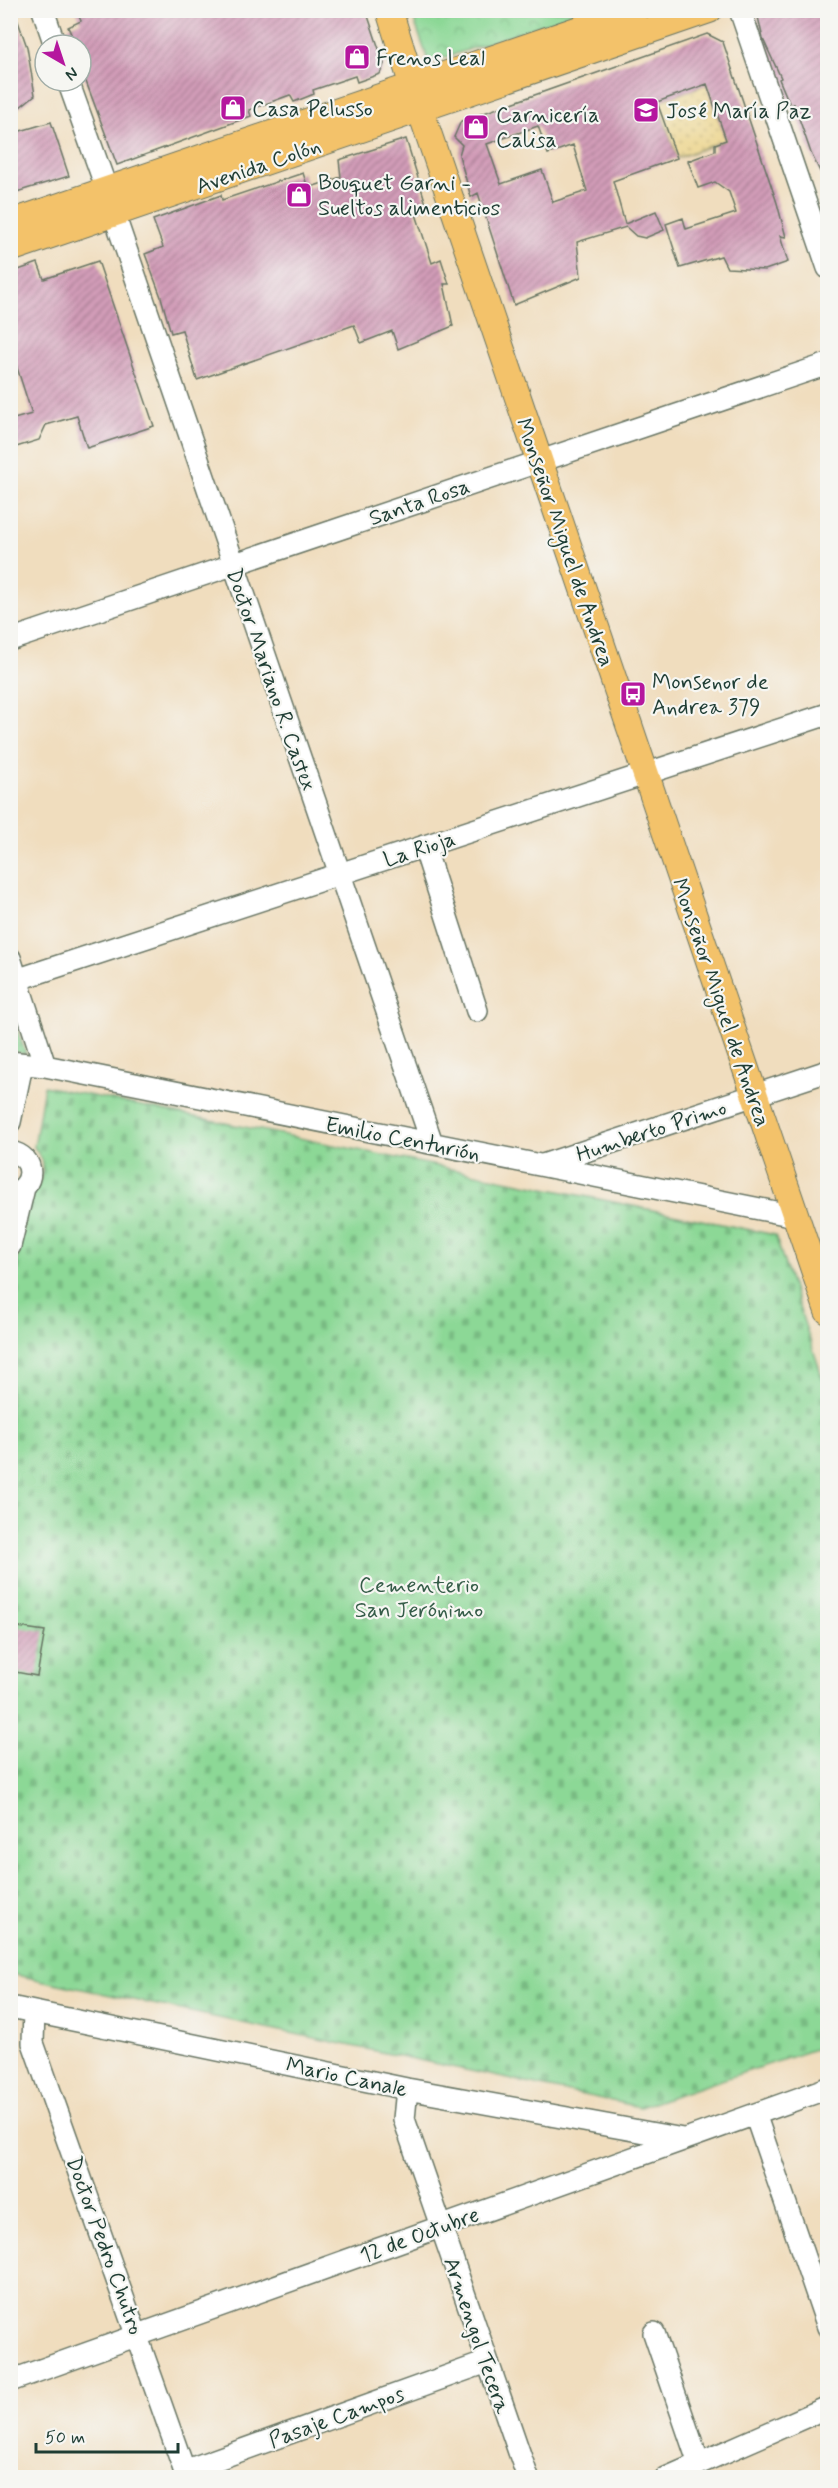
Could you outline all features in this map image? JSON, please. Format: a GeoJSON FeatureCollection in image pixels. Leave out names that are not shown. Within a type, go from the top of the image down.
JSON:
{"type":"FeatureCollection","features":[{"type":"Feature","properties":{"kind":"main road","name":"Monseñor Miguel de Andrea"},"geometry":{"type":"LineString","coordinates":[[389,10],[538,460],[828,1311]]}},
{"type":"Feature","properties":{"kind":"main road","name":"Avenida Colón"},"geometry":{"type":"LineString","coordinates":[[417,97],[635,10]]}},
{"type":"Feature","properties":{"kind":"main road","name":"Avenida Colón"},"geometry":{"type":"LineString","coordinates":[[10,249],[110,202],[417,97],[709,10]]}},
{"type":"Feature","properties":{"kind":"main road","name":"Avenida Colón"},"geometry":{"type":"LineString","coordinates":[[10,223],[110,202]]}},
{"type":"Feature","properties":{"kind":"street"},"geometry":{"type":"LineString","coordinates":[[43,10],[51,33]]}},
{"type":"Feature","properties":{"kind":"street"},"geometry":{"type":"LineString","coordinates":[[740,10],[828,268]]}},
{"type":"Feature","properties":{"kind":"street","name":"Doctor Mariano R. Castex"},"geometry":{"type":"LineString","coordinates":[[72,93],[232,565],[432,1143]]}},
{"type":"Feature","properties":{"kind":"street","name":"Santa Rosa"},"geometry":{"type":"LineString","coordinates":[[10,640],[828,364]]}},
{"type":"Feature","properties":{"kind":"street","name":"La Rioja"},"geometry":{"type":"LineString","coordinates":[[14,981],[828,714]]}},
{"type":"Feature","properties":{"kind":"street"},"geometry":{"type":"LineString","coordinates":[[424,846],[477,1011]]}},
{"type":"Feature","properties":{"kind":"street"},"geometry":{"type":"LineString","coordinates":[[10,958],[14,981],[45,1066]]}},
{"type":"Feature","properties":{"kind":"street"},"geometry":{"type":"LineString","coordinates":[[10,1122],[16,1064]]}},
{"type":"Feature","properties":{"kind":"street","name":"Emilio Centurión"},"geometry":{"type":"LineString","coordinates":[[16,1064],[45,1066],[795,1216]]}},
{"type":"Feature","properties":{"kind":"street","name":"Humberto Primo"},"geometry":{"type":"LineString","coordinates":[[543,1166],[828,1071]]}},
{"type":"Feature","properties":{"kind":"street"},"geometry":{"type":"LineString","coordinates":[[10,1152],[18,1153],[28,1162],[30,1176],[17,1191],[10,1246]]}},
{"type":"Feature","properties":{"kind":"street","name":"Mario Canale"},"geometry":{"type":"LineString","coordinates":[[19,2012],[407,2089],[684,2139]]}},
{"type":"Feature","properties":{"kind":"street","name":"Doctor Pedro Chutro"},"geometry":{"type":"LineString","coordinates":[[19,2012],[33,2043],[186,2474]]}},
{"type":"Feature","properties":{"kind":"street","name":"12 de Octubre"},"geometry":{"type":"LineString","coordinates":[[10,2381],[139,2337],[440,2226],[828,2088]]}},
{"type":"Feature","properties":{"kind":"street","name":"Armengol Tecera"},"geometry":{"type":"LineString","coordinates":[[407,2089],[404,2119],[528,2478]]}},
{"type":"Feature","properties":{"kind":"street"},"geometry":{"type":"LineString","coordinates":[[755,2114],[828,2327]]}},
{"type":"Feature","properties":{"kind":"street"},"geometry":{"type":"LineString","coordinates":[[654,2333],[699,2464]]}},
{"type":"Feature","properties":{"kind":"street","name":"Pasaje Campos"},"geometry":{"type":"LineString","coordinates":[[186,2474],[487,2362]]}},
{"type":"Feature","properties":{"kind":"street"},"geometry":{"type":"LineString","coordinates":[[666,2478],[828,2407]]}},
{"type":"Feature","properties":{"kind":"sand"},"geometry":{"type":"Polygon","coordinates":[[[707,84],[726,140],[677,158],[661,112],[618,127],[614,117],[707,84]]]}},
{"type":"Feature","properties":{"kind":"green space"},"geometry":{"type":"Polygon","coordinates":[[[411,10],[582,11],[429,63],[411,10]]]}},
{"type":"Feature","properties":{"kind":"green space"},"geometry":{"type":"Polygon","coordinates":[[[11,1014],[26,1054],[11,1051],[11,1014]]]}},
{"type":"Feature","properties":{"kind":"green space","name":"Cementerio San Jerónimo"},"geometry":{"type":"Polygon","coordinates":[[[44,1086],[775,1235],[827,1391],[827,2045],[640,2107],[11,1974],[10,1299],[29,1196],[38,1184],[42,1172],[41,1160],[34,1147],[44,1086]]]}},
{"type":"Feature","properties":{"kind":"building"},"geometry":{"type":"Polygon","coordinates":[[[10,10],[14,10],[27,47],[35,95],[10,115],[10,10]]]}},
{"type":"Feature","properties":{"kind":"building"},"geometry":{"type":"Polygon","coordinates":[[[76,10],[366,10],[384,64],[380,74],[357,82],[355,76],[313,90],[314,94],[294,102],[290,95],[249,110],[251,116],[117,165],[90,93],[93,93],[93,33],[71,33],[68,27],[81,21],[76,10]]]}},
{"type":"Feature","properties":{"kind":"building"},"geometry":{"type":"Polygon","coordinates":[[[763,10],[828,10],[828,188],[811,153],[794,104],[790,105],[779,79],[781,78],[763,39],[758,17],[763,10]]]}},
{"type":"Feature","properties":{"kind":"building"},"geometry":{"type":"Polygon","coordinates":[[[707,34],[723,42],[777,203],[786,237],[780,236],[788,262],[765,270],[727,268],[721,256],[680,268],[666,224],[683,218],[686,229],[736,213],[729,192],[715,182],[698,188],[688,161],[715,151],[715,144],[726,140],[707,84],[657,102],[677,158],[613,181],[625,224],[656,211],[664,230],[645,238],[636,236],[626,227],[577,242],[581,277],[514,305],[478,193],[471,197],[459,155],[462,145],[454,137],[461,121],[707,34]],[[538,126],[487,144],[501,184],[542,170],[553,202],[587,191],[573,145],[548,154],[538,126]]]}},
{"type":"Feature","properties":{"kind":"building"},"geometry":{"type":"Polygon","coordinates":[[[51,122],[69,176],[10,194],[10,134],[51,122]]]}},
{"type":"Feature","properties":{"kind":"building"},"geometry":{"type":"Polygon","coordinates":[[[406,139],[427,207],[415,211],[432,263],[441,259],[449,284],[444,284],[453,326],[398,349],[392,331],[361,343],[354,325],[197,380],[182,330],[171,333],[145,254],[163,247],[153,220],[221,195],[222,200],[303,173],[308,188],[341,177],[339,160],[406,139]]]}},
{"type":"Feature","properties":{"kind":"building"},"geometry":{"type":"Polygon","coordinates":[[[98,261],[154,426],[87,448],[77,416],[46,425],[39,440],[13,448],[10,420],[32,414],[10,346],[10,273],[38,263],[44,279],[98,261]]]}},
{"type":"Feature","properties":{"kind":"building"},"geometry":{"type":"Polygon","coordinates":[[[10,1626],[45,1631],[37,1676],[10,1671],[10,1626]]]}},
{"type":"Feature","properties":{"kind":"place","name":"Frenos Leal"},"geometry":{"type":"Point","coordinates":[357,57]}},
{"type":"Feature","properties":{"kind":"place","name":"Casa Pelusso"},"geometry":{"type":"Point","coordinates":[233,108]}},
{"type":"Feature","properties":{"kind":"place","name":"José María Paz"},"geometry":{"type":"Point","coordinates":[646,110]}},
{"type":"Feature","properties":{"kind":"place","name":"Carnicería Calisa"},"geometry":{"type":"Point","coordinates":[476,127]}},
{"type":"Feature","properties":{"kind":"place","name":"Bouquet Garni - Sueltos alimenticios"},"geometry":{"type":"Point","coordinates":[299,195]}},
{"type":"Feature","properties":{"kind":"place","name":"Monsenor de Andrea 379"},"geometry":{"type":"Point","coordinates":[633,694]}}]}
